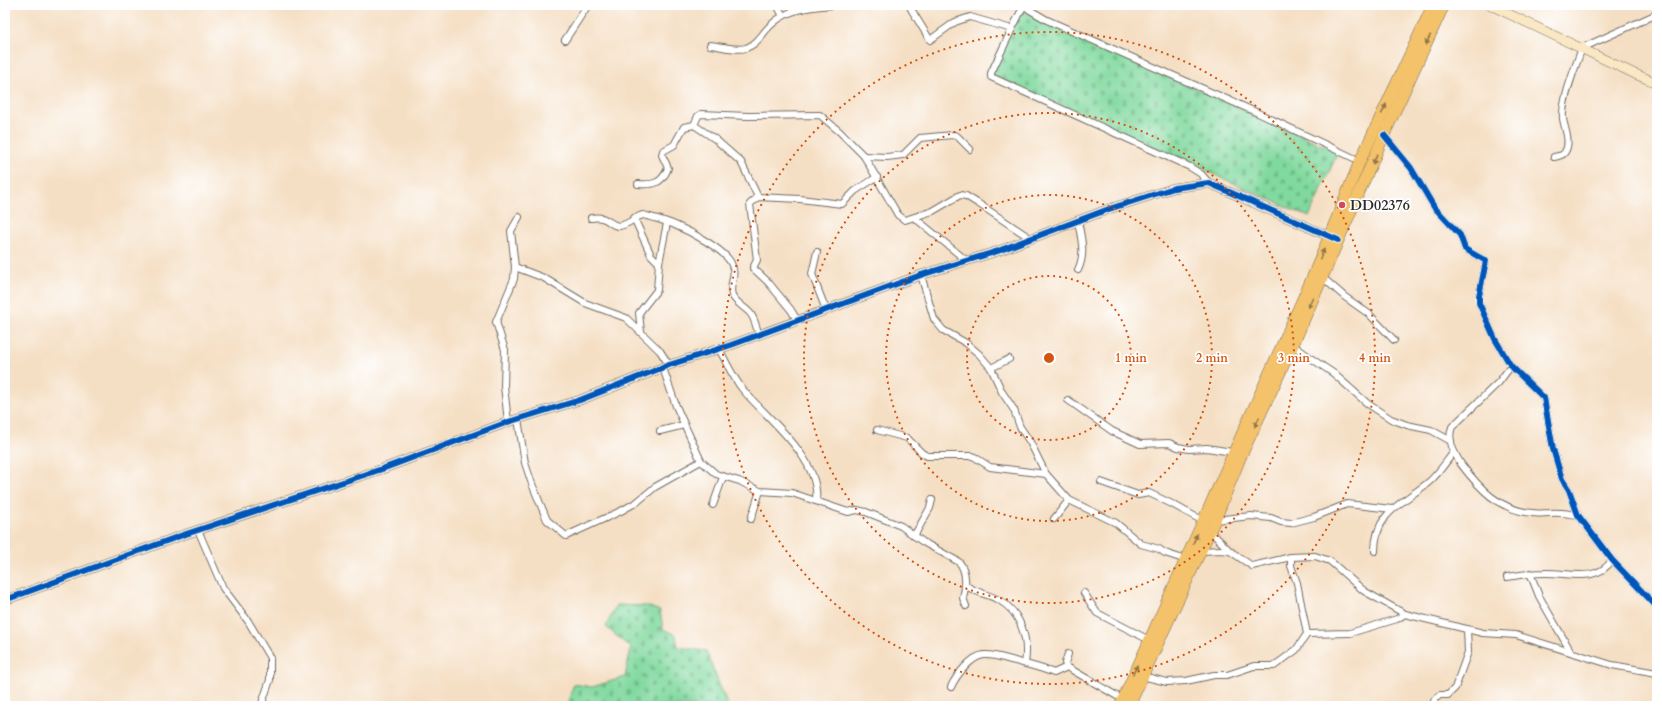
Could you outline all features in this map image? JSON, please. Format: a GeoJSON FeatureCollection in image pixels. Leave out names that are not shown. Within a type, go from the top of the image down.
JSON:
{"type":"FeatureCollection","features":[{"type":"Feature","properties":{"kind":"highway"},"geometry":{"type":"LineString","coordinates":[[1126,704],[1149,640],[1186,560],[1232,452],[1334,238],[1373,164],[1384,135],[1444,5]]}},
{"type":"Feature","properties":{"kind":"highway"},"geometry":{"type":"LineString","coordinates":[[1126,704],[1142,676],[1201,551],[1241,456],[1293,345],[1322,278],[1360,161],[1430,6]]}},
{"type":"Feature","properties":{"kind":"street"},"geometry":{"type":"LineString","coordinates":[[777,5],[783,16]]}},
{"type":"Feature","properties":{"kind":"street"},"geometry":{"type":"LineString","coordinates":[[710,45],[734,49],[745,48],[755,43],[770,25],[783,16],[804,7],[833,5]]}},
{"type":"Feature","properties":{"kind":"street"},"geometry":{"type":"LineString","coordinates":[[915,5],[911,9],[913,14],[930,40],[955,22],[970,18],[1012,29]]}},
{"type":"Feature","properties":{"kind":"street"},"geometry":{"type":"LineString","coordinates":[[1334,238],[1209,183],[1201,174],[1190,167],[992,77],[991,74],[1024,5],[1047,20],[1265,116],[1360,161]]}},
{"type":"Feature","properties":{"kind":"street"},"geometry":{"type":"LineString","coordinates":[[1490,5],[1634,74],[1657,83]]}},
{"type":"Feature","properties":{"kind":"street"},"geometry":{"type":"LineString","coordinates":[[565,40],[586,6]]}},
{"type":"Feature","properties":{"kind":"street"},"geometry":{"type":"LineString","coordinates":[[1554,157],[1562,156],[1565,153],[1567,145],[1567,129],[1563,120],[1566,97],[1582,48],[1657,14]]}},
{"type":"Feature","properties":{"kind":"street"},"geometry":{"type":"LineString","coordinates":[[694,125],[698,116],[701,114],[748,116],[816,114],[824,118],[864,156],[902,218],[907,220],[915,218],[932,211],[956,197],[966,196],[1030,238]]}},
{"type":"Feature","properties":{"kind":"street"},"geometry":{"type":"LineString","coordinates":[[638,184],[656,184],[668,168],[662,152],[674,145],[684,127],[694,125],[715,138],[741,162],[758,197]]}},
{"type":"Feature","properties":{"kind":"street"},"geometry":{"type":"LineString","coordinates":[[864,156],[887,157],[903,155],[920,138],[953,135],[957,136],[970,149]]}},
{"type":"Feature","properties":{"kind":"street"},"geometry":{"type":"LineString","coordinates":[[1384,135],[1411,168],[1434,207],[1460,235],[1465,248],[1486,261],[1479,303],[1495,339],[1511,366],[1544,398],[1553,449],[1562,479],[1569,490],[1578,515],[1612,560],[1657,607]]}},
{"type":"Feature","properties":{"kind":"street"},"geometry":{"type":"LineString","coordinates":[[797,320],[791,310],[768,282],[753,268],[757,260],[750,204],[758,197],[800,199],[842,204],[855,190],[877,177]]}},
{"type":"Feature","properties":{"kind":"street"},"geometry":{"type":"LineString","coordinates":[[5,600],[198,530],[382,468],[508,422],[580,400],[666,366],[759,335],[921,275],[967,261],[1174,188],[1209,183]]}},
{"type":"Feature","properties":{"kind":"street"},"geometry":{"type":"LineString","coordinates":[[591,218],[604,218],[619,226],[643,215],[677,226],[697,236],[730,261],[735,274],[731,287],[731,293],[735,300],[751,313],[759,335]]}},
{"type":"Feature","properties":{"kind":"street"},"geometry":{"type":"LineString","coordinates":[[508,422],[504,386],[505,350],[496,322],[512,287],[515,266],[511,231],[519,217]]}},
{"type":"Feature","properties":{"kind":"street"},"geometry":{"type":"LineString","coordinates":[[634,218],[651,255],[659,263]]}},
{"type":"Feature","properties":{"kind":"street"},"geometry":{"type":"LineString","coordinates":[[915,218],[967,261]]}},
{"type":"Feature","properties":{"kind":"street"},"geometry":{"type":"LineString","coordinates":[[1078,221],[1083,254],[1078,270]]}},
{"type":"Feature","properties":{"kind":"street"},"geometry":{"type":"LineString","coordinates":[[642,332],[639,313],[657,290],[659,263],[667,223]]}},
{"type":"Feature","properties":{"kind":"street"},"geometry":{"type":"LineString","coordinates":[[817,252],[812,274],[826,310]]}},
{"type":"Feature","properties":{"kind":"street"},"geometry":{"type":"LineString","coordinates":[[515,266],[544,278],[585,303],[626,318],[642,332],[660,351],[684,425],[700,461],[716,474],[739,481],[760,491],[792,493],[848,512],[857,510],[866,512],[901,526],[914,536],[959,562],[963,567],[965,585],[963,598],[966,606]]}},
{"type":"Feature","properties":{"kind":"street"},"geometry":{"type":"LineString","coordinates":[[921,275],[934,319],[943,330],[966,343],[979,354],[991,368],[1002,392],[1014,410],[1020,427],[1030,442],[1046,474],[1069,500],[1116,523],[1141,544],[1159,549],[1165,553],[1186,560]]}},
{"type":"Feature","properties":{"kind":"street"},"geometry":{"type":"LineString","coordinates":[[1322,278],[1345,298],[1369,314],[1394,340]]}},
{"type":"Feature","properties":{"kind":"street"},"geometry":{"type":"LineString","coordinates":[[1293,345],[1333,372],[1363,399],[1385,416],[1407,425],[1431,430],[1451,441]]}},
{"type":"Feature","properties":{"kind":"street"},"geometry":{"type":"LineString","coordinates":[[719,349],[733,376],[744,391],[787,436],[804,459],[816,485],[816,501]]}},
{"type":"Feature","properties":{"kind":"street"},"geometry":{"type":"LineString","coordinates":[[991,368],[1009,358]]}},
{"type":"Feature","properties":{"kind":"street"},"geometry":{"type":"LineString","coordinates":[[1511,366],[1499,382],[1452,427],[1450,432],[1454,452],[1480,488],[1487,495],[1509,509],[1534,513],[1578,515]]}},
{"type":"Feature","properties":{"kind":"street"},"geometry":{"type":"LineString","coordinates":[[1068,400],[1112,431],[1140,444],[1169,443],[1178,447],[1189,449],[1207,448],[1232,452]]}},
{"type":"Feature","properties":{"kind":"street"},"geometry":{"type":"LineString","coordinates":[[518,419],[525,463],[532,484],[547,520],[566,536],[621,511],[637,502],[655,486],[700,461]]}},
{"type":"Feature","properties":{"kind":"street"},"geometry":{"type":"LineString","coordinates":[[660,431],[684,425]]}},
{"type":"Feature","properties":{"kind":"street"},"geometry":{"type":"LineString","coordinates":[[877,430],[907,438],[927,456],[973,456],[990,467],[1046,474]]}},
{"type":"Feature","properties":{"kind":"street"},"geometry":{"type":"LineString","coordinates":[[1375,551],[1375,539],[1384,517],[1392,509],[1429,482],[1454,452]]}},
{"type":"Feature","properties":{"kind":"street"},"geometry":{"type":"LineString","coordinates":[[713,505],[723,477]]}},
{"type":"Feature","properties":{"kind":"street"},"geometry":{"type":"LineString","coordinates":[[1101,482],[1138,495],[1149,493],[1203,521]]}},
{"type":"Feature","properties":{"kind":"street"},"geometry":{"type":"LineString","coordinates":[[751,520],[760,491]]}},
{"type":"Feature","properties":{"kind":"street"},"geometry":{"type":"LineString","coordinates":[[914,536],[930,508],[932,500]]}},
{"type":"Feature","properties":{"kind":"street"},"geometry":{"type":"LineString","coordinates":[[1054,519],[1069,500]]}},
{"type":"Feature","properties":{"kind":"street"},"geometry":{"type":"LineString","coordinates":[[1215,520],[1251,516],[1271,518],[1281,522],[1291,523],[1314,517],[1347,504],[1392,509]]}},
{"type":"Feature","properties":{"kind":"street"},"geometry":{"type":"LineString","coordinates":[[198,530],[222,588],[248,621],[270,658],[270,680],[261,706]]}},
{"type":"Feature","properties":{"kind":"street"},"geometry":{"type":"LineString","coordinates":[[1210,531],[1230,551],[1252,566],[1291,557],[1308,555],[1330,561],[1364,591],[1405,614],[1483,633],[1516,635],[1620,666],[1657,673]]}},
{"type":"Feature","properties":{"kind":"street"},"geometry":{"type":"LineString","coordinates":[[1201,551],[1230,551]]}},
{"type":"Feature","properties":{"kind":"street"},"geometry":{"type":"LineString","coordinates":[[1142,676],[1167,682],[1186,681],[1214,675],[1227,675],[1254,666],[1274,666],[1296,650],[1307,634],[1297,583],[1291,566],[1291,557]]}},
{"type":"Feature","properties":{"kind":"street"},"geometry":{"type":"LineString","coordinates":[[1507,577],[1546,572],[1574,576],[1604,570],[1612,560]]}},
{"type":"Feature","properties":{"kind":"street"},"geometry":{"type":"LineString","coordinates":[[1530,573],[1540,596],[1571,652]]}},
{"type":"Feature","properties":{"kind":"street"},"geometry":{"type":"LineString","coordinates":[[965,585],[972,591],[1000,600],[1008,607],[1023,628],[1027,650],[1025,663]]}},
{"type":"Feature","properties":{"kind":"street"},"geometry":{"type":"LineString","coordinates":[[1084,593],[1097,613],[1149,640]]}},
{"type":"Feature","properties":{"kind":"street"},"geometry":{"type":"LineString","coordinates":[[1307,634],[1350,633],[1397,620],[1405,614]]}},
{"type":"Feature","properties":{"kind":"street"},"geometry":{"type":"LineString","coordinates":[[1432,706],[1434,699],[1440,695],[1448,695],[1455,688],[1468,652],[1467,629]]}},
{"type":"Feature","properties":{"kind":"street"},"geometry":{"type":"LineString","coordinates":[[1068,654],[1065,663],[1067,667],[1126,704]]}},
{"type":"Feature","properties":{"kind":"street"},"geometry":{"type":"LineString","coordinates":[[951,687],[954,680],[967,666],[981,656],[1002,657],[1054,673],[1067,667]]}},
{"type":"Feature","properties":{"kind":"green space"},"geometry":{"type":"Polygon","coordinates":[[[1019,9],[1338,152],[1309,217],[988,73],[1019,9]]]}},
{"type":"Feature","properties":{"kind":"green space"},"geometry":{"type":"Polygon","coordinates":[[[616,605],[647,606],[660,611],[663,629],[676,635],[678,647],[706,651],[728,706],[566,706],[574,684],[592,687],[625,677],[631,648],[606,627],[616,605]]]}},
{"type":"Feature","properties":{"kind":"cycle path"},"geometry":{"type":"LineString","coordinates":[[1384,135],[1411,168],[1434,207],[1460,235],[1465,249],[1486,261],[1479,303],[1495,339],[1511,366],[1544,398],[1553,449],[1562,479],[1569,490],[1578,515],[1612,560],[1657,607]]}},
{"type":"Feature","properties":{"kind":"cycle path"},"geometry":{"type":"LineString","coordinates":[[5,600],[180,536],[382,469],[508,422],[580,400],[669,365],[731,345],[921,275],[998,251],[1109,209],[1174,188],[1209,183],[1338,240]]}},
{"type":"Feature","properties":{"kind":"place","name":"DD02376"},"geometry":{"type":"Point","coordinates":[1342,205]}}]}
